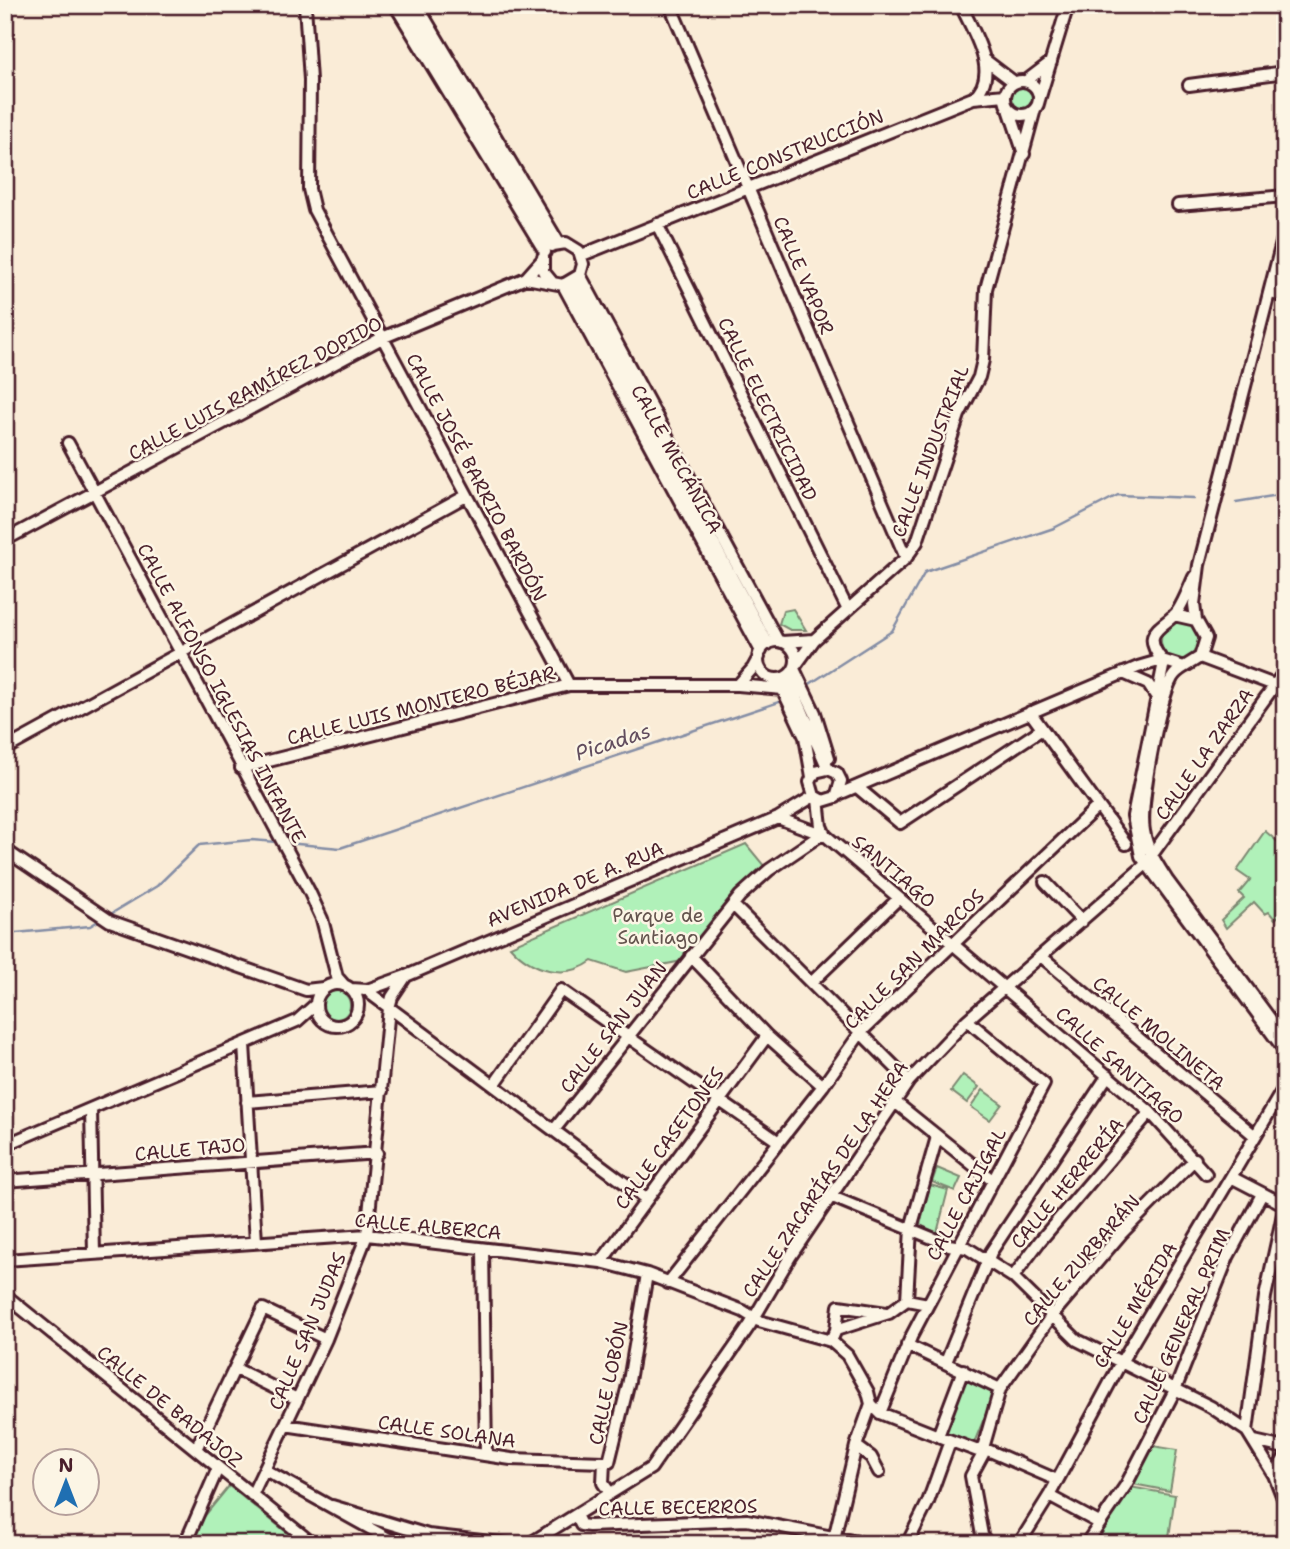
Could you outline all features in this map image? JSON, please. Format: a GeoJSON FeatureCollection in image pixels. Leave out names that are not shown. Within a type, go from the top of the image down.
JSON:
{"type":"FeatureCollection","features":[{"type":"Feature","properties":{"kind":"street","name":"CALLE JOSÉ BARRIO BARDÓN"},"geometry":{"type":"LineString","coordinates":[[305,5],[310,80],[310,189],[314,210],[569,685]]}},
{"type":"Feature","properties":{"kind":"street"},"geometry":{"type":"LineString","coordinates":[[395,5],[549,250]]}},
{"type":"Feature","properties":{"kind":"street"},"geometry":{"type":"LineString","coordinates":[[406,5],[549,250]]}},
{"type":"Feature","properties":{"kind":"street"},"geometry":{"type":"LineString","coordinates":[[416,5],[549,250],[543,271],[567,281]]}},
{"type":"Feature","properties":{"kind":"street","name":"CALLE VAPOR"},"geometry":{"type":"LineString","coordinates":[[670,5],[906,558]]}},
{"type":"Feature","properties":{"kind":"street"},"geometry":{"type":"LineString","coordinates":[[961,5],[985,60],[987,79],[982,90],[973,98]]}},
{"type":"Feature","properties":{"kind":"street","name":"CALLE INDUSTRIAL"},"geometry":{"type":"LineString","coordinates":[[790,684],[814,640],[906,558],[917,542],[959,415],[979,377],[983,360],[986,289],[1068,5]]}},
{"type":"Feature","properties":{"kind":"street"},"geometry":{"type":"LineString","coordinates":[[1086,5],[1172,5]]}},
{"type":"Feature","properties":{"kind":"street"},"geometry":{"type":"LineString","coordinates":[[985,60],[1038,91],[1037,105],[1019,115],[1009,109]]}},
{"type":"Feature","properties":{"kind":"street"},"geometry":{"type":"LineString","coordinates":[[1024,154],[1005,95],[1020,81],[1053,60]]}},
{"type":"Feature","properties":{"kind":"street"},"geometry":{"type":"LineString","coordinates":[[1189,85],[1285,72]]}},
{"type":"Feature","properties":{"kind":"street","name":"CALLE CONSTRUCCIÓN"},"geometry":{"type":"LineString","coordinates":[[582,256],[747,187],[973,98],[1005,95]]}},
{"type":"Feature","properties":{"kind":"street"},"geometry":{"type":"LineString","coordinates":[[1178,205],[1285,196]]}},
{"type":"Feature","properties":{"kind":"street","name":"CALLE ELECTRICIDAD"},"geometry":{"type":"LineString","coordinates":[[657,224],[848,610]]}},
{"type":"Feature","properties":{"kind":"street"},"geometry":{"type":"LineString","coordinates":[[1285,231],[1199,565],[1194,604],[1196,620],[1206,638],[1200,657],[1171,679],[1164,700],[1143,803],[1143,829],[1148,860],[1285,1039]]}},
{"type":"Feature","properties":{"kind":"street"},"geometry":{"type":"LineString","coordinates":[[549,250],[573,246],[582,256],[567,281]]}},
{"type":"Feature","properties":{"kind":"street","name":"CALLE LUIS RAMÍREZ DOPIDO"},"geometry":{"type":"LineString","coordinates":[[5,541],[382,338],[527,278],[549,250]]}},
{"type":"Feature","properties":{"kind":"street"},"geometry":{"type":"LineString","coordinates":[[527,278],[567,281]]}},
{"type":"Feature","properties":{"kind":"street","name":"CALLE MECÁNICA"},"geometry":{"type":"LineString","coordinates":[[567,281],[770,647]]}},
{"type":"Feature","properties":{"kind":"street","name":"CALLE MECÁNICA"},"geometry":{"type":"LineString","coordinates":[[567,281],[770,647]]}},
{"type":"Feature","properties":{"kind":"street"},"geometry":{"type":"LineString","coordinates":[[1270,293],[1285,296]]}},
{"type":"Feature","properties":{"kind":"street","name":"CALLE ALFONSO IGLESIAS INFANTE"},"geometry":{"type":"LineString","coordinates":[[68,443],[322,919],[337,977],[348,987]]}},
{"type":"Feature","properties":{"kind":"street"},"geometry":{"type":"LineString","coordinates":[[5,749],[466,496]]}},
{"type":"Feature","properties":{"kind":"street"},"geometry":{"type":"LineString","coordinates":[[1138,667],[1148,656],[1161,623],[1174,615],[1199,565]]}},
{"type":"Feature","properties":{"kind":"street"},"geometry":{"type":"LineString","coordinates":[[1174,615],[1196,620]]}},
{"type":"Feature","properties":{"kind":"street"},"geometry":{"type":"LineString","coordinates":[[738,685],[770,647],[814,640]]}},
{"type":"Feature","properties":{"kind":"street"},"geometry":{"type":"LineString","coordinates":[[1154,644],[1163,661],[1158,699],[1133,816],[1135,834],[1148,860],[1285,1051]]}},
{"type":"Feature","properties":{"kind":"street"},"geometry":{"type":"LineString","coordinates":[[770,647],[792,648],[790,684],[805,737],[812,777]]}},
{"type":"Feature","properties":{"kind":"street"},"geometry":{"type":"LineString","coordinates":[[770,647],[761,668],[790,684],[834,772]]}},
{"type":"Feature","properties":{"kind":"street"},"geometry":{"type":"LineString","coordinates":[[1200,657],[1279,687]]}},
{"type":"Feature","properties":{"kind":"street"},"geometry":{"type":"LineString","coordinates":[[816,798],[836,797],[1138,667],[1163,661],[1184,667]]}},
{"type":"Feature","properties":{"kind":"street","name":"CALLE LA ZARZA"},"geometry":{"type":"LineString","coordinates":[[1148,860],[1279,687],[1285,671]]}},
{"type":"Feature","properties":{"kind":"street"},"geometry":{"type":"LineString","coordinates":[[1123,673],[1148,684],[1158,699]]}},
{"type":"Feature","properties":{"kind":"street"},"geometry":{"type":"LineString","coordinates":[[790,684],[817,746],[834,772]]}},
{"type":"Feature","properties":{"kind":"street","name":"CALLE LUIS MONTERO BÉJAR"},"geometry":{"type":"LineString","coordinates":[[738,685],[790,684]]}},
{"type":"Feature","properties":{"kind":"street","name":"CALLE LUIS MONTERO BÉJAR"},"geometry":{"type":"LineString","coordinates":[[241,768],[569,685],[790,684]]}},
{"type":"Feature","properties":{"kind":"street"},"geometry":{"type":"LineString","coordinates":[[1030,712],[1126,844]]}},
{"type":"Feature","properties":{"kind":"street"},"geometry":{"type":"LineString","coordinates":[[857,787],[900,823],[1042,729]]}},
{"type":"Feature","properties":{"kind":"street"},"geometry":{"type":"LineString","coordinates":[[812,777],[813,753],[817,746]]}},
{"type":"Feature","properties":{"kind":"street"},"geometry":{"type":"LineString","coordinates":[[812,777],[834,772],[872,780]]}},
{"type":"Feature","properties":{"kind":"street","name":"SANTIAGO"},"geometry":{"type":"LineString","coordinates":[[824,834],[827,815],[842,786],[834,772]]}},
{"type":"Feature","properties":{"kind":"street","name":"SANTIAGO"},"geometry":{"type":"LineString","coordinates":[[812,777],[824,834],[898,899],[1007,987]]}},
{"type":"Feature","properties":{"kind":"street","name":"AVENIDA DE A. RUA"},"geometry":{"type":"LineString","coordinates":[[778,818],[812,777]]}},
{"type":"Feature","properties":{"kind":"street","name":"AVENIDA DE A. RUA"},"geometry":{"type":"LineString","coordinates":[[348,987],[360,991],[387,984],[778,818],[816,798]]}},
{"type":"Feature","properties":{"kind":"street","name":"CALLE SAN MARCOS"},"geometry":{"type":"LineString","coordinates":[[668,1283],[823,1086],[861,1032],[1097,807]]}},
{"type":"Feature","properties":{"kind":"street"},"geometry":{"type":"LineString","coordinates":[[778,818],[824,834]]}},
{"type":"Feature","properties":{"kind":"street","name":"CALLE SAN JUAN"},"geometry":{"type":"LineString","coordinates":[[554,1130],[733,905],[769,870],[824,834]]}},
{"type":"Feature","properties":{"kind":"street"},"geometry":{"type":"LineString","coordinates":[[5,850],[110,921],[306,990],[348,987],[358,1004],[352,1020],[345,1024],[329,1025],[322,1020],[316,1004],[306,990]]}},
{"type":"Feature","properties":{"kind":"street","name":"CALLE ZACARÍAS DE LA HERA"},"geometry":{"type":"LineString","coordinates":[[529,1544],[651,1468],[909,1081],[967,1020],[1042,957],[1148,860]]}},
{"type":"Feature","properties":{"kind":"street"},"geometry":{"type":"LineString","coordinates":[[1045,882],[1082,920]]}},
{"type":"Feature","properties":{"kind":"street"},"geometry":{"type":"LineString","coordinates":[[811,983],[898,899]]}},
{"type":"Feature","properties":{"kind":"street"},"geometry":{"type":"LineString","coordinates":[[733,905],[909,1081]]}},
{"type":"Feature","properties":{"kind":"street"},"geometry":{"type":"LineString","coordinates":[[691,956],[767,1036],[823,1086]]}},
{"type":"Feature","properties":{"kind":"street","name":"CALLE MOLINETA"},"geometry":{"type":"LineString","coordinates":[[1042,957],[1255,1136]]}},
{"type":"Feature","properties":{"kind":"street","name":"CALLE ALFONSO IGLESIAS INFANTE"},"geometry":{"type":"LineString","coordinates":[[326,987],[333,964]]}},
{"type":"Feature","properties":{"kind":"street","name":"CALLE SAN JUDAS"},"geometry":{"type":"LineString","coordinates":[[391,1002],[406,976]]}},
{"type":"Feature","properties":{"kind":"street","name":"AVENIDA DE A. RUA"},"geometry":{"type":"LineString","coordinates":[[358,1004],[387,984]]}},
{"type":"Feature","properties":{"kind":"street","name":"CALLE SAN JUDAS"},"geometry":{"type":"LineString","coordinates":[[252,1495],[326,1339],[367,1235],[391,1002],[387,984]]}},
{"type":"Feature","properties":{"kind":"street"},"geometry":{"type":"LineString","coordinates":[[5,1145],[297,1021],[316,1004],[326,987]]}},
{"type":"Feature","properties":{"kind":"street","name":"CALLE SANTIAGO"},"geometry":{"type":"LineString","coordinates":[[1007,987],[1150,1112],[1206,1174]]}},
{"type":"Feature","properties":{"kind":"street"},"geometry":{"type":"LineString","coordinates":[[494,1085],[561,990],[779,1142]]}},
{"type":"Feature","properties":{"kind":"street"},"geometry":{"type":"LineString","coordinates":[[371,994],[391,1002],[494,1085],[646,1199]]}},
{"type":"Feature","properties":{"kind":"street"},"geometry":{"type":"LineString","coordinates":[[297,1021],[322,1020]]}},
{"type":"Feature","properties":{"kind":"street","name":"CALLE CAJIGAL"},"geometry":{"type":"LineString","coordinates":[[880,1413],[907,1345],[1044,1084],[967,1020]]}},
{"type":"Feature","properties":{"kind":"street","name":"CALLE CASETONES"},"geometry":{"type":"LineString","coordinates":[[601,1262],[767,1036]]}},
{"type":"Feature","properties":{"kind":"street"},"geometry":{"type":"LineString","coordinates":[[244,1044],[256,1242]]}},
{"type":"Feature","properties":{"kind":"street"},"geometry":{"type":"LineString","coordinates":[[946,1362],[988,1260],[1108,1075]]}},
{"type":"Feature","properties":{"kind":"street","name":"CALLE MÉRIDA"},"geometry":{"type":"LineString","coordinates":[[1018,1544],[1049,1496],[1120,1364],[1285,1086]]}},
{"type":"Feature","properties":{"kind":"street"},"geometry":{"type":"LineString","coordinates":[[247,1102],[382,1091]]}},
{"type":"Feature","properties":{"kind":"street"},"geometry":{"type":"LineString","coordinates":[[895,1102],[992,1180]]}},
{"type":"Feature","properties":{"kind":"street"},"geometry":{"type":"LineString","coordinates":[[92,1109],[94,1254]]}},
{"type":"Feature","properties":{"kind":"street","name":"CALLE HERRERÍA"},"geometry":{"type":"LineString","coordinates":[[1013,1278],[1040,1241],[1150,1112]]}},
{"type":"Feature","properties":{"kind":"street"},"geometry":{"type":"LineString","coordinates":[[907,1300],[911,1228],[937,1137]]}},
{"type":"Feature","properties":{"kind":"street","name":"CALLE TAJO"},"geometry":{"type":"LineString","coordinates":[[5,1181],[377,1153]]}},
{"type":"Feature","properties":{"kind":"street","name":"CALLE ZURBARÁN"},"geometry":{"type":"LineString","coordinates":[[987,1544],[982,1535],[980,1510],[971,1476],[983,1454],[1000,1389],[1054,1314],[1121,1234],[1195,1159]]}},
{"type":"Feature","properties":{"kind":"street","name":"CALLE SANTIAGO"},"geometry":{"type":"LineString","coordinates":[[1187,1170],[1206,1174],[1285,1205]]}},
{"type":"Feature","properties":{"kind":"street","name":"CALLE GENERAL PRIM"},"geometry":{"type":"LineString","coordinates":[[1086,1544],[1126,1485],[1175,1390],[1228,1258],[1262,1194]]}},
{"type":"Feature","properties":{"kind":"street"},"geometry":{"type":"LineString","coordinates":[[830,1196],[988,1260],[1054,1314],[1077,1340],[1210,1407],[1251,1436],[1285,1448]]}},
{"type":"Feature","properties":{"kind":"street"},"geometry":{"type":"LineString","coordinates":[[1285,1205],[1265,1297],[1251,1436],[1274,1475],[1285,1503]]}},
{"type":"Feature","properties":{"kind":"street","name":"CALLE ALBERCA"},"geometry":{"type":"LineString","coordinates":[[5,1260],[367,1235],[601,1262],[647,1274],[743,1311],[753,1318],[831,1341]]}},
{"type":"Feature","properties":{"kind":"street"},"geometry":{"type":"LineString","coordinates":[[483,1248],[485,1455]]}},
{"type":"Feature","properties":{"kind":"street","name":"CALLE LOBÓN"},"geometry":{"type":"LineString","coordinates":[[610,1493],[603,1483],[604,1462],[609,1462],[629,1381],[647,1274]]}},
{"type":"Feature","properties":{"kind":"street","name":"CALLE DE BADAJOZ"},"geometry":{"type":"LineString","coordinates":[[5,1295],[313,1544]]}},
{"type":"Feature","properties":{"kind":"street"},"geometry":{"type":"LineString","coordinates":[[836,1330],[889,1313],[907,1300],[928,1304]]}},
{"type":"Feature","properties":{"kind":"street"},"geometry":{"type":"LineString","coordinates":[[889,1313],[839,1306],[836,1330],[831,1341],[847,1355],[868,1392],[871,1404],[880,1413],[975,1450],[983,1448],[1057,1479]]}},
{"type":"Feature","properties":{"kind":"street"},"geometry":{"type":"LineString","coordinates":[[195,1449],[263,1309],[326,1339]]}},
{"type":"Feature","properties":{"kind":"street"},"geometry":{"type":"LineString","coordinates":[[907,1345],[1000,1389]]}},
{"type":"Feature","properties":{"kind":"street"},"geometry":{"type":"LineString","coordinates":[[236,1369],[297,1399]]}},
{"type":"Feature","properties":{"kind":"street"},"geometry":{"type":"LineString","coordinates":[[938,1436],[963,1370]]}},
{"type":"Feature","properties":{"kind":"street"},"geometry":{"type":"LineString","coordinates":[[868,1392],[885,1400]]}},
{"type":"Feature","properties":{"kind":"street"},"geometry":{"type":"LineString","coordinates":[[833,1541],[856,1446],[871,1404]]}},
{"type":"Feature","properties":{"kind":"street","name":"CALLE SOLANA"},"geometry":{"type":"LineString","coordinates":[[285,1425],[485,1455],[604,1462]]}},
{"type":"Feature","properties":{"kind":"street"},"geometry":{"type":"LineString","coordinates":[[907,1544],[928,1502],[950,1441]]}},
{"type":"Feature","properties":{"kind":"street"},"geometry":{"type":"LineString","coordinates":[[856,1446],[871,1457],[879,1472]]}},
{"type":"Feature","properties":{"kind":"street"},"geometry":{"type":"LineString","coordinates":[[1274,1475],[1285,1457]]}},
{"type":"Feature","properties":{"kind":"street"},"geometry":{"type":"LineString","coordinates":[[185,1544],[218,1468]]}},
{"type":"Feature","properties":{"kind":"street"},"geometry":{"type":"LineString","coordinates":[[265,1471],[398,1544]]}},
{"type":"Feature","properties":{"kind":"street"},"geometry":{"type":"LineString","coordinates":[[1049,1496],[1099,1523]]}},
{"type":"Feature","properties":{"kind":"street"},"geometry":{"type":"LineString","coordinates":[[332,1506],[428,1535],[509,1544]]}},
{"type":"Feature","properties":{"kind":"street","name":"CALLE BECERROS"},"geometry":{"type":"LineString","coordinates":[[576,1515],[581,1525],[589,1526],[755,1521],[833,1541],[868,1544]]}},
{"type":"Feature","properties":{"kind":"street"},"geometry":{"type":"LineString","coordinates":[[879,1544],[889,1544]]}},
{"type":"Feature","properties":{"kind":"green space"},"geometry":{"type":"Polygon","coordinates":[[[1022,84],[1031,88],[1035,97],[1031,106],[1022,110],[1013,106],[1009,97],[1013,88],[1022,84]]]}},
{"type":"Feature","properties":{"kind":"green space"},"geometry":{"type":"Polygon","coordinates":[[[793,609],[806,630],[790,630],[779,624],[783,611],[793,609]]]}},
{"type":"Feature","properties":{"kind":"green space"},"geometry":{"type":"Polygon","coordinates":[[[1180,622],[1193,628],[1199,641],[1193,654],[1180,660],[1167,654],[1161,641],[1167,628],[1180,622]]]}},
{"type":"Feature","properties":{"kind":"green space"},"geometry":{"type":"Polygon","coordinates":[[[1265,831],[1285,848],[1285,920],[1280,915],[1275,919],[1269,912],[1265,914],[1254,902],[1226,928],[1221,920],[1244,898],[1239,893],[1250,880],[1237,871],[1265,831]]]}},
{"type":"Feature","properties":{"kind":"green space","name":"Parque de Santiago"},"geometry":{"type":"Polygon","coordinates":[[[746,844],[765,867],[742,886],[682,961],[626,972],[592,961],[582,967],[560,971],[538,967],[510,946],[746,844]]]}},
{"type":"Feature","properties":{"kind":"green space"},"geometry":{"type":"Polygon","coordinates":[[[336,991],[346,995],[350,1005],[346,1015],[336,1019],[326,1015],[322,1005],[326,995],[336,991]]]}},
{"type":"Feature","properties":{"kind":"green space"},"geometry":{"type":"Polygon","coordinates":[[[963,1075],[979,1087],[967,1103],[951,1091],[963,1075]]]}},
{"type":"Feature","properties":{"kind":"green space"},"geometry":{"type":"Polygon","coordinates":[[[983,1090],[1002,1104],[990,1120],[971,1107],[983,1090]]]}},
{"type":"Feature","properties":{"kind":"green space"},"geometry":{"type":"Polygon","coordinates":[[[937,1168],[961,1178],[955,1191],[932,1182],[937,1168]]]}},
{"type":"Feature","properties":{"kind":"green space"},"geometry":{"type":"Polygon","coordinates":[[[930,1185],[948,1190],[937,1233],[920,1225],[930,1185]]]}},
{"type":"Feature","properties":{"kind":"green space"},"geometry":{"type":"Polygon","coordinates":[[[966,1377],[996,1389],[974,1443],[943,1431],[966,1377]]]}},
{"type":"Feature","properties":{"kind":"green space"},"geometry":{"type":"Polygon","coordinates":[[[1153,1446],[1177,1450],[1170,1491],[1133,1484],[1153,1446]]]}},
{"type":"Feature","properties":{"kind":"green space"},"geometry":{"type":"Polygon","coordinates":[[[229,1486],[301,1544],[189,1544],[198,1524],[229,1486]]]}},
{"type":"Feature","properties":{"kind":"green space"},"geometry":{"type":"Polygon","coordinates":[[[1130,1487],[1175,1495],[1168,1544],[1095,1544],[1130,1487]]]}},
{"type":"Feature","properties":{"kind":"waterway","name":"Picadas"},"geometry":{"type":"LineString","coordinates":[[1236,502],[1285,494]]}},
{"type":"Feature","properties":{"kind":"waterway","name":"Picadas"},"geometry":{"type":"LineString","coordinates":[[805,687],[892,631],[925,572],[1054,528],[1118,495],[1194,498]]}},
{"type":"Feature","properties":{"kind":"waterway","name":"Picadas"},"geometry":{"type":"LineString","coordinates":[[287,843],[340,848],[785,700]]}},
{"type":"Feature","properties":{"kind":"waterway","name":"Picadas"},"geometry":{"type":"LineString","coordinates":[[109,915],[157,886],[199,845],[251,840],[277,842]]}},
{"type":"Feature","properties":{"kind":"waterway","name":"Picadas"},"geometry":{"type":"LineString","coordinates":[[5,934],[90,926],[100,920]]}}]}
